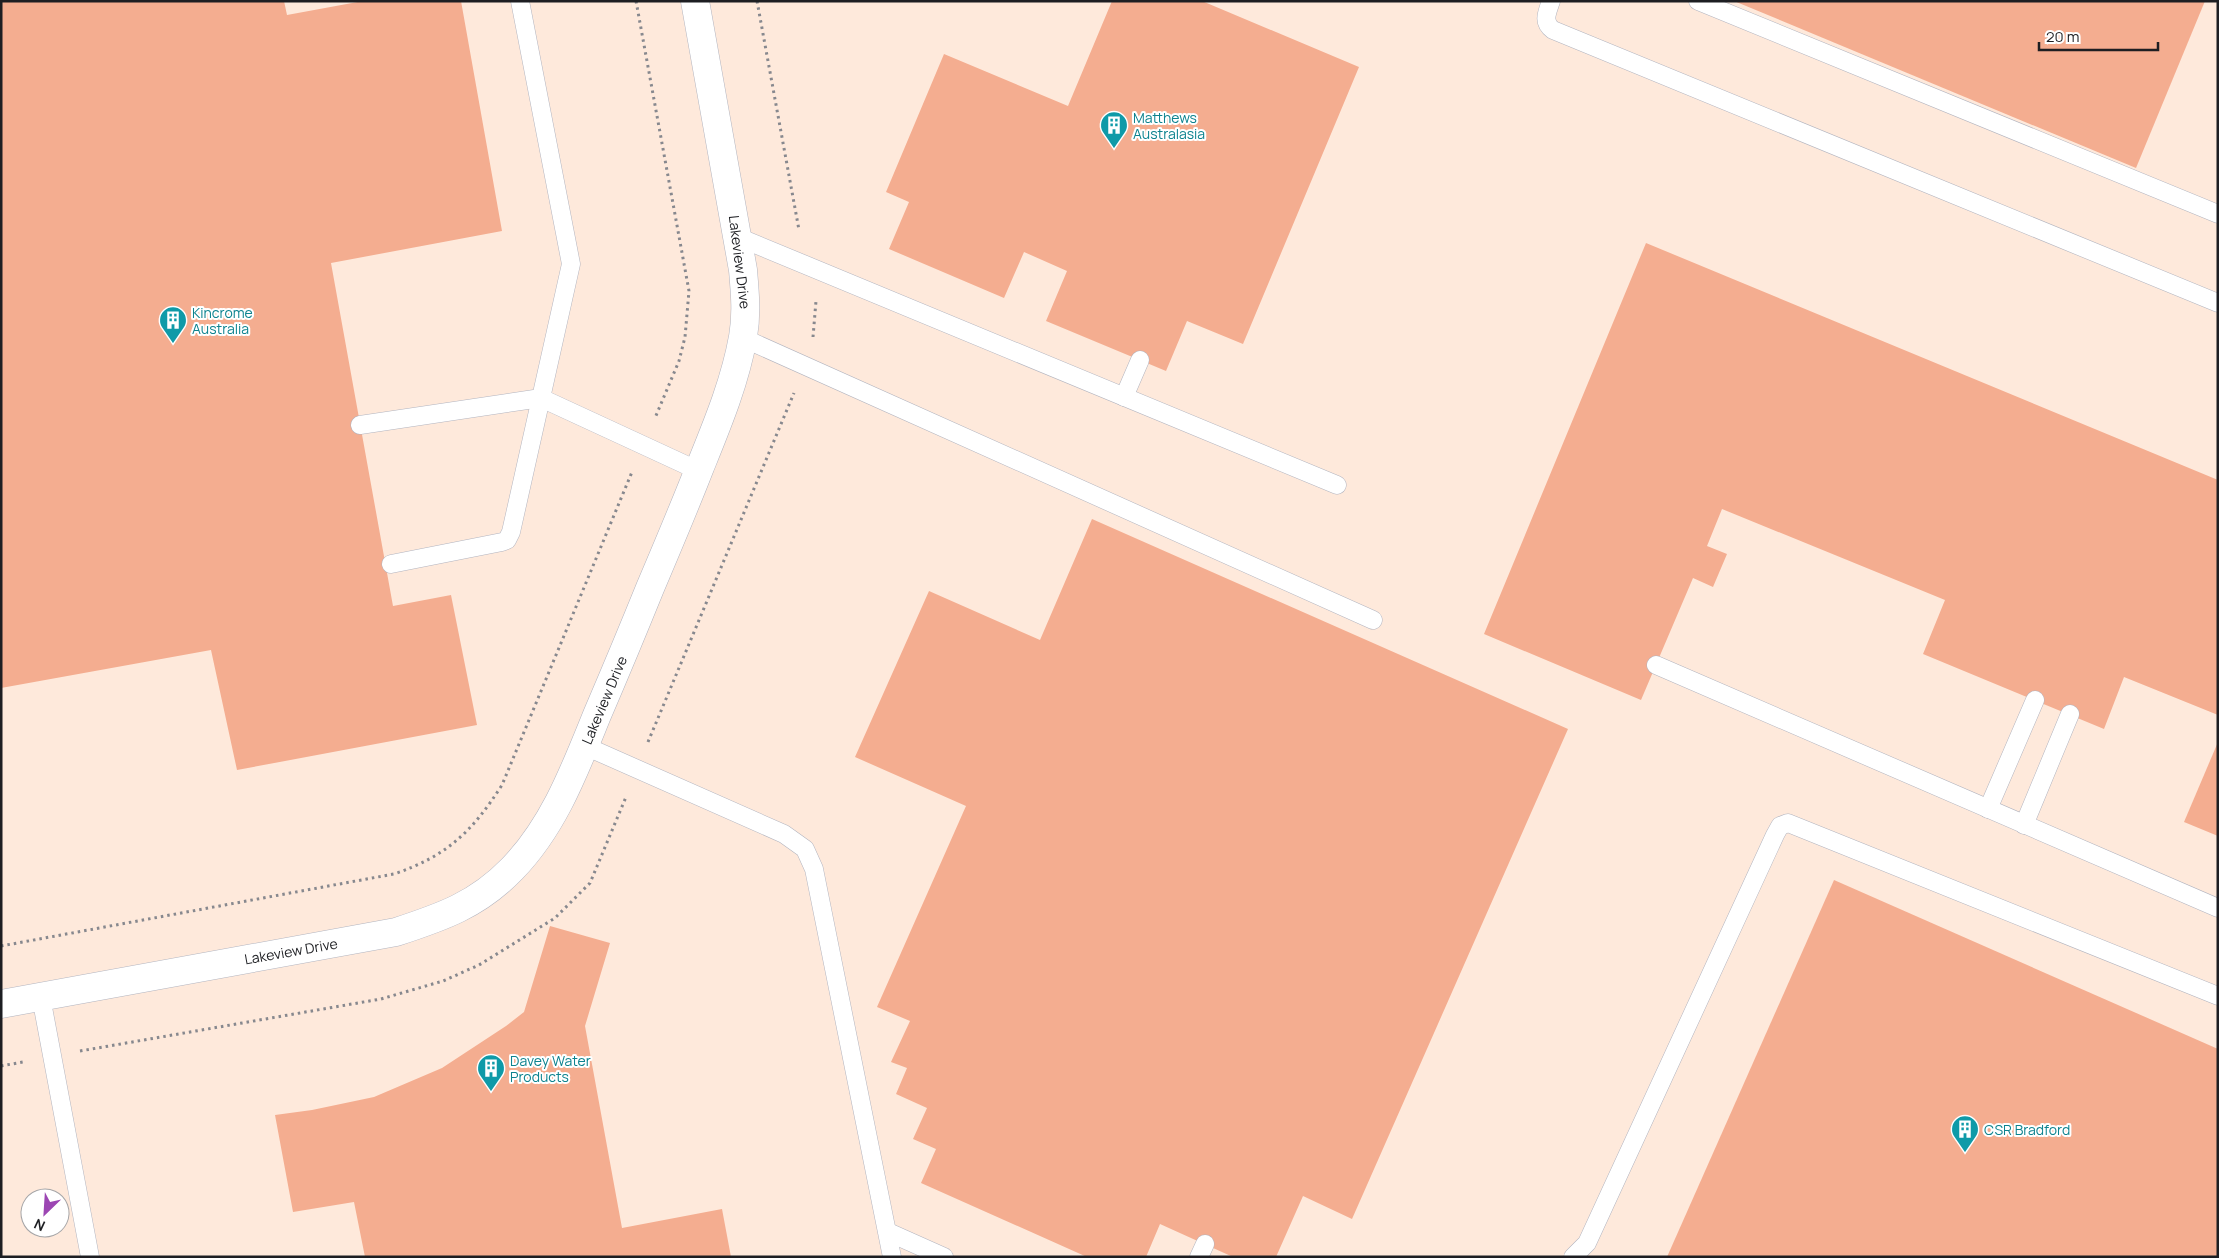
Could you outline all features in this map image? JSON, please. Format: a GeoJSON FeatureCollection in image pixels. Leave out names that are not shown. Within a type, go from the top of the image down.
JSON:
{"type":"FeatureCollection","features":[{"type":"Feature","properties":{"kind":"street","name":"Lakeview Drive"},"geometry":{"type":"LineString","coordinates":[[1,1004],[396,932],[431,921],[465,907],[512,870],[537,839],[554,814],[584,746],[699,471],[729,390],[743,338],[746,315],[738,237],[695,1]]}},
{"type":"Feature","properties":{"kind":"lane"},"geometry":{"type":"LineString","coordinates":[[391,564],[506,540],[511,532],[572,264],[520,1]]}},
{"type":"Feature","properties":{"kind":"lane"},"geometry":{"type":"LineString","coordinates":[[1552,1],[1546,20],[1548,26],[1553,30],[2218,303]]}},
{"type":"Feature","properties":{"kind":"lane"},"geometry":{"type":"LineString","coordinates":[[1698,1],[2218,214]]}},
{"type":"Feature","properties":{"kind":"lane"},"geometry":{"type":"LineString","coordinates":[[738,237],[1337,485]]}},
{"type":"Feature","properties":{"kind":"lane"},"geometry":{"type":"LineString","coordinates":[[743,338],[1373,620]]}},
{"type":"Feature","properties":{"kind":"lane"},"geometry":{"type":"LineString","coordinates":[[1124,397],[1140,360]]}},
{"type":"Feature","properties":{"kind":"lane"},"geometry":{"type":"LineString","coordinates":[[360,426],[541,398],[699,471]]}},
{"type":"Feature","properties":{"kind":"lane"},"geometry":{"type":"LineString","coordinates":[[1656,664],[2218,908]]}},
{"type":"Feature","properties":{"kind":"lane"},"geometry":{"type":"LineString","coordinates":[[1988,809],[2034,700]]}},
{"type":"Feature","properties":{"kind":"lane"},"geometry":{"type":"LineString","coordinates":[[2024,825],[2070,714]]}},
{"type":"Feature","properties":{"kind":"lane"},"geometry":{"type":"LineString","coordinates":[[584,746],[784,834],[805,849],[814,869],[892,1257]]}},
{"type":"Feature","properties":{"kind":"lane"},"geometry":{"type":"LineString","coordinates":[[1573,1257],[1587,1244],[1774,835],[1780,826],[1788,823],[2218,996]]}},
{"type":"Feature","properties":{"kind":"lane"},"geometry":{"type":"LineString","coordinates":[[41,997],[90,1257]]}},
{"type":"Feature","properties":{"kind":"lane"},"geometry":{"type":"LineString","coordinates":[[888,1232],[944,1257]]}},
{"type":"Feature","properties":{"kind":"path"},"geometry":{"type":"LineString","coordinates":[[1,946],[394,874],[421,865],[456,842],[488,808],[502,786],[679,361],[686,337],[689,291],[636,1]]}},
{"type":"Feature","properties":{"kind":"path"},"geometry":{"type":"LineString","coordinates":[[1,1066],[381,999],[443,980],[479,965],[555,918],[590,883],[805,365],[815,323],[816,299],[805,265],[757,1]]}},
{"type":"Feature","properties":{"kind":"shaded area"},"geometry":{"type":"Polygon","coordinates":[[[1,1],[2218,1],[2218,1257],[1,1257],[1,1]]]}},
{"type":"Feature","properties":{"kind":"building","name":"Kincrome Australia"},"geometry":{"type":"Polygon","coordinates":[[[1,1],[284,1],[287,15],[363,1],[461,1],[502,231],[331,263],[393,606],[451,595],[477,725],[237,770],[211,650],[1,688],[1,1]]]}},
{"type":"Feature","properties":{"kind":"building","name":"Matthews Australasia"},"geometry":{"type":"Polygon","coordinates":[[[1112,1],[1202,1],[1359,67],[1243,344],[1187,321],[1166,371],[1046,321],[1067,271],[1024,252],[1004,298],[889,249],[909,202],[886,192],[944,54],[1068,106],[1112,1]]]}},
{"type":"Feature","properties":{"kind":"building"},"geometry":{"type":"Polygon","coordinates":[[[1734,1],[2205,1],[2136,168],[1734,1]]]}},
{"type":"Feature","properties":{"kind":"building"},"geometry":{"type":"Polygon","coordinates":[[[1646,243],[2218,480],[2218,715],[2124,677],[2104,729],[1923,654],[1945,600],[1722,509],[1707,546],[1727,554],[1713,587],[1693,578],[1641,700],[1484,634],[1646,243]]]}},
{"type":"Feature","properties":{"kind":"building"},"geometry":{"type":"Polygon","coordinates":[[[1092,519],[1568,729],[1352,1219],[1303,1196],[1276,1257],[1233,1257],[1160,1224],[1146,1257],[1087,1257],[921,1183],[936,1149],[913,1139],[927,1108],[896,1094],[907,1068],[891,1062],[910,1021],[877,1007],[966,806],[855,757],[929,591],[1040,640],[1092,519]]]}},
{"type":"Feature","properties":{"kind":"building"},"geometry":{"type":"Polygon","coordinates":[[[2218,742],[2218,836],[2184,822],[2218,742]]]}},
{"type":"Feature","properties":{"kind":"building","name":"CSR Bradford"},"geometry":{"type":"Polygon","coordinates":[[[1834,880],[2218,1049],[2218,1257],[1667,1257],[1834,880]]]}},
{"type":"Feature","properties":{"kind":"building","name":"Davey Water Products"},"geometry":{"type":"Polygon","coordinates":[[[550,926],[610,943],[585,1026],[622,1228],[722,1209],[731,1257],[365,1257],[354,1202],[293,1212],[275,1115],[312,1110],[374,1097],[442,1068],[506,1026],[524,1012],[550,926]]]}},
{"type":"Feature","properties":{"kind":"place","name":"Matthews Australasia"},"geometry":{"type":"Point","coordinates":[1114,149]}},
{"type":"Feature","properties":{"kind":"place","name":"Kincrome Australia"},"geometry":{"type":"Point","coordinates":[173,344]}},
{"type":"Feature","properties":{"kind":"place","name":"Davey Water Products"},"geometry":{"type":"Point","coordinates":[491,1092]}},
{"type":"Feature","properties":{"kind":"place","name":"CSR Bradford"},"geometry":{"type":"Point","coordinates":[1965,1153]}}]}
